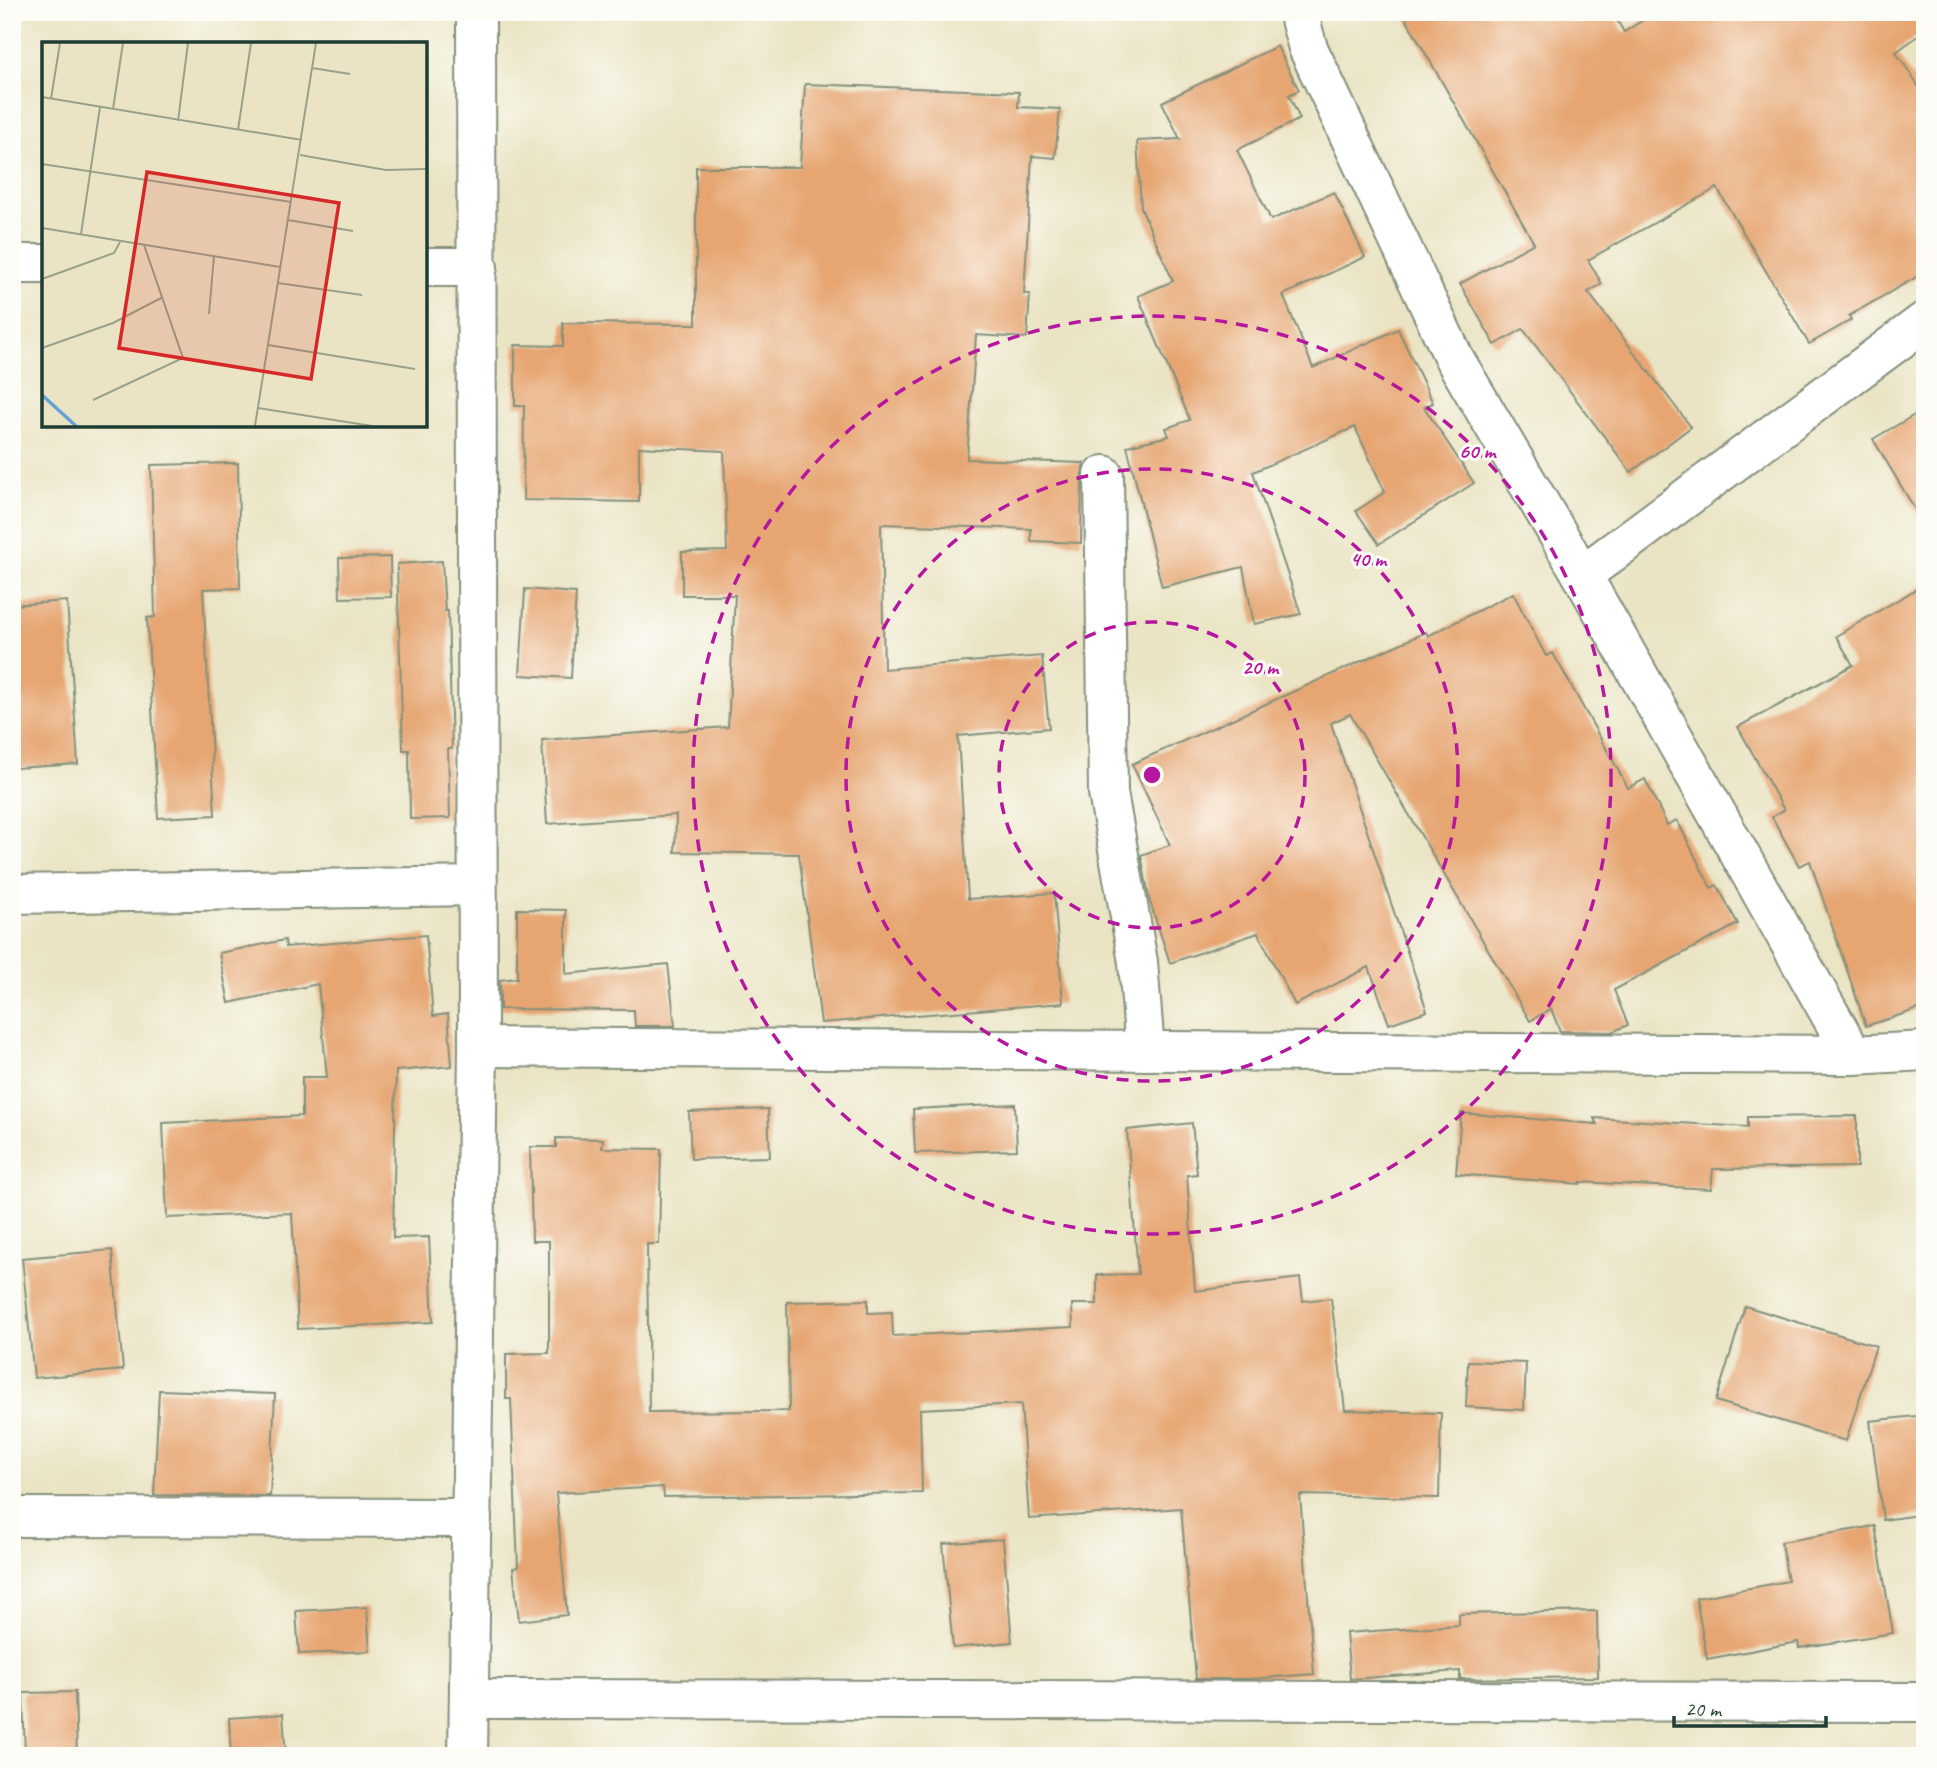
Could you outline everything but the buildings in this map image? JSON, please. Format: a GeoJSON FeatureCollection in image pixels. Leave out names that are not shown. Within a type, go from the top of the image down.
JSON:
{"type":"FeatureCollection","features":[{"type":"Feature","properties":{"kind":"street"},"geometry":{"type":"LineString","coordinates":[[468,1756],[478,1047],[476,12]]}},
{"type":"Feature","properties":{"kind":"street"},"geometry":{"type":"LineString","coordinates":[[1297,12],[1308,48],[1454,358],[1582,575],[1853,1055]]}},
{"type":"Feature","properties":{"kind":"street"},"geometry":{"type":"LineString","coordinates":[[12,264],[42,264]]}},
{"type":"Feature","properties":{"kind":"street"},"geometry":{"type":"LineString","coordinates":[[427,267],[478,267]]}},
{"type":"Feature","properties":{"kind":"street"},"geometry":{"type":"LineString","coordinates":[[1582,575],[1925,321]]}},
{"type":"Feature","properties":{"kind":"street"},"geometry":{"type":"LineString","coordinates":[[1104,475],[1108,793],[1138,962],[1145,1051]]}},
{"type":"Feature","properties":{"kind":"street"},"geometry":{"type":"LineString","coordinates":[[12,894],[477,887]]}},
{"type":"Feature","properties":{"kind":"street"},"geometry":{"type":"LineString","coordinates":[[478,1047],[1853,1055],[1925,1051]]}},
{"type":"Feature","properties":{"kind":"street"},"geometry":{"type":"LineString","coordinates":[[12,1517],[472,1518]]}},
{"type":"Feature","properties":{"kind":"street"},"geometry":{"type":"LineString","coordinates":[[470,1699],[1925,1702]]}}]}
